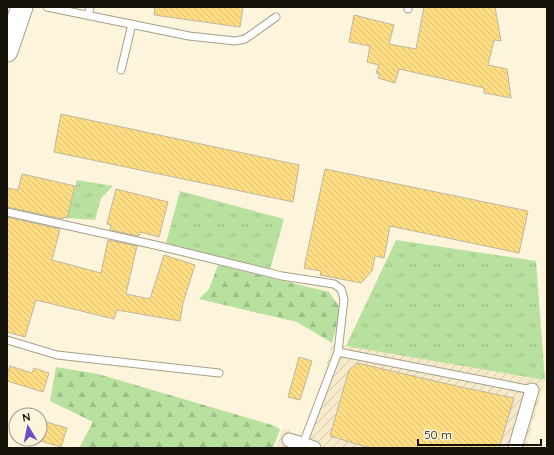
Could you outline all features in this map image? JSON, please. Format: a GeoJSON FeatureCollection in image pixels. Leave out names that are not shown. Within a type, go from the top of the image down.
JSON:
{"type":"FeatureCollection","features":[{"type":"Feature","properties":{"kind":"main road"},"geometry":{"type":"LineString","coordinates":[[7,51],[22,7]]}},
{"type":"Feature","properties":{"kind":"street"},"geometry":{"type":"LineString","coordinates":[[515,448],[532,390]]}},
{"type":"Feature","properties":{"kind":"street"},"geometry":{"type":"LineString","coordinates":[[288,444],[308,446]]}},
{"type":"Feature","properties":{"kind":"lane"},"geometry":{"type":"LineString","coordinates":[[47,7],[189,36],[235,41],[245,40],[276,17]]}},
{"type":"Feature","properties":{"kind":"lane"},"geometry":{"type":"LineString","coordinates":[[88,15],[90,7]]}},
{"type":"Feature","properties":{"kind":"lane"},"geometry":{"type":"LineString","coordinates":[[122,70],[132,24]]}},
{"type":"Feature","properties":{"kind":"lane"},"geometry":{"type":"LineString","coordinates":[[7,212],[155,245],[282,276],[334,284],[341,289],[344,299],[338,352],[308,446]]}},
{"type":"Feature","properties":{"kind":"lane"},"geometry":{"type":"LineString","coordinates":[[7,340],[57,355],[219,373]]}},
{"type":"Feature","properties":{"kind":"lane"},"geometry":{"type":"LineString","coordinates":[[338,352],[532,390]]}},
{"type":"Feature","properties":{"kind":"shaded area"},"geometry":{"type":"Polygon","coordinates":[[[332,343],[545,380],[526,448],[276,448],[283,429],[309,439],[332,343]]]}},
{"type":"Feature","properties":{"kind":"green space"},"geometry":{"type":"Polygon","coordinates":[[[77,180],[113,186],[101,198],[95,220],[67,218],[77,180]]]}},
{"type":"Feature","properties":{"kind":"green space"},"geometry":{"type":"Polygon","coordinates":[[[180,191],[284,219],[270,270],[166,243],[180,191]]]}},
{"type":"Feature","properties":{"kind":"green space"},"geometry":{"type":"Polygon","coordinates":[[[396,240],[536,261],[545,380],[346,346],[396,240]]]}},
{"type":"Feature","properties":{"kind":"green space"},"geometry":{"type":"Polygon","coordinates":[[[218,265],[329,292],[339,306],[339,317],[332,343],[297,322],[199,299],[209,289],[218,265]]]}},
{"type":"Feature","properties":{"kind":"green space"},"geometry":{"type":"Polygon","coordinates":[[[56,367],[98,374],[272,425],[280,429],[273,448],[79,448],[93,422],[50,401],[56,367]]]}},
{"type":"Feature","properties":{"kind":"building"},"geometry":{"type":"Polygon","coordinates":[[[155,7],[243,7],[240,27],[154,15],[155,7]]]}},
{"type":"Feature","properties":{"kind":"building"},"geometry":{"type":"Polygon","coordinates":[[[424,7],[495,7],[501,41],[494,40],[488,65],[507,69],[511,98],[484,93],[484,88],[399,69],[395,83],[378,78],[380,74],[376,73],[379,65],[367,62],[370,46],[349,42],[354,15],[394,25],[389,44],[416,49],[424,7]]]}},
{"type":"Feature","properties":{"kind":"building"},"geometry":{"type":"Polygon","coordinates":[[[61,114],[299,165],[293,202],[54,152],[61,114]]]}},
{"type":"Feature","properties":{"kind":"building"},"geometry":{"type":"Polygon","coordinates":[[[325,169],[528,211],[519,253],[390,226],[384,258],[375,256],[372,271],[361,283],[320,275],[321,271],[304,268],[325,169]]]}},
{"type":"Feature","properties":{"kind":"building"},"geometry":{"type":"Polygon","coordinates":[[[22,174],[75,186],[67,218],[64,217],[63,219],[7,207],[7,188],[18,190],[22,174]]]}},
{"type":"Feature","properties":{"kind":"building"},"geometry":{"type":"Polygon","coordinates":[[[116,189],[168,202],[159,237],[140,232],[139,236],[110,230],[111,225],[107,224],[116,189]]]}},
{"type":"Feature","properties":{"kind":"building"},"geometry":{"type":"Polygon","coordinates":[[[7,217],[60,229],[52,260],[101,273],[108,240],[137,246],[126,294],[150,299],[164,255],[195,265],[183,303],[180,321],[117,310],[114,319],[36,300],[25,337],[7,332],[7,217]]]}},
{"type":"Feature","properties":{"kind":"building"},"geometry":{"type":"Polygon","coordinates":[[[299,357],[312,361],[300,400],[288,397],[299,357]]]}},
{"type":"Feature","properties":{"kind":"building"},"geometry":{"type":"Polygon","coordinates":[[[357,363],[514,398],[499,448],[370,448],[330,436],[349,370],[357,363]]]}},
{"type":"Feature","properties":{"kind":"building"},"geometry":{"type":"Polygon","coordinates":[[[10,366],[32,373],[34,368],[49,373],[43,392],[7,381],[10,366]]]}},
{"type":"Feature","properties":{"kind":"building"},"geometry":{"type":"Polygon","coordinates":[[[48,422],[67,428],[61,447],[48,443],[48,422]]]}}]}
